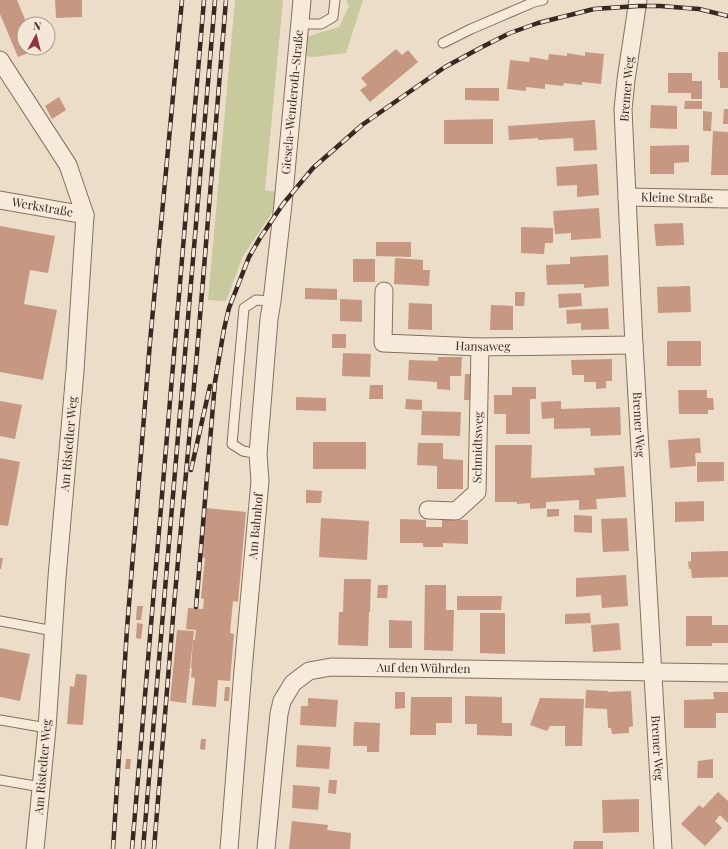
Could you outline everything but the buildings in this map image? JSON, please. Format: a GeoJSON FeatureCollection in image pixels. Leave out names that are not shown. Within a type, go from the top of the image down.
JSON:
{"type":"FeatureCollection","features":[{"type":"Feature","properties":{"kind":"street","name":"Giesela-Wenderoth-Straße"},"geometry":{"type":"LineString","coordinates":[[282,204],[302,0]]}},
{"type":"Feature","properties":{"kind":"street","name":"Bremer Weg"},"geometry":{"type":"LineString","coordinates":[[638,0],[623,108],[634,345],[663,849]]}},
{"type":"Feature","properties":{"kind":"street","name":"Am Ristedter Weg"},"geometry":{"type":"LineString","coordinates":[[0,60],[68,165],[85,215],[75,371],[57,577],[47,728],[35,849]]}},
{"type":"Feature","properties":{"kind":"street","name":"Kleine Straße"},"geometry":{"type":"LineString","coordinates":[[627,197],[728,199]]}},
{"type":"Feature","properties":{"kind":"street","name":"Werkstraße"},"geometry":{"type":"LineString","coordinates":[[0,200],[85,215]]}},
{"type":"Feature","properties":{"kind":"street","name":"Am Bahnhof"},"geometry":{"type":"LineString","coordinates":[[229,849],[242,677],[260,481],[258,454],[269,319],[282,204]]}},
{"type":"Feature","properties":{"kind":"street","name":"Hansaweg"},"geometry":{"type":"LineString","coordinates":[[384,291],[383,343],[480,347],[634,345]]}},
{"type":"Feature","properties":{"kind":"street","name":"Schmidtsweg"},"geometry":{"type":"LineString","coordinates":[[428,510],[456,511],[478,492],[480,347]]}},
{"type":"Feature","properties":{"kind":"street","name":"Auf den Wührden"},"geometry":{"type":"LineString","coordinates":[[266,849],[279,714],[282,701],[293,683],[309,671],[331,667],[728,673]]}},
{"type":"Feature","properties":{"kind":"lane"},"geometry":{"type":"LineString","coordinates":[[300,24],[321,24],[333,16],[335,0]]}},
{"type":"Feature","properties":{"kind":"lane"},"geometry":{"type":"LineString","coordinates":[[443,43],[471,29],[534,2],[543,0]]}},
{"type":"Feature","properties":{"kind":"lane"},"geometry":{"type":"LineString","coordinates":[[258,454],[243,451],[232,444],[244,308],[256,300],[272,301]]}},
{"type":"Feature","properties":{"kind":"lane"},"geometry":{"type":"LineString","coordinates":[[0,621],[54,631]]}},
{"type":"Feature","properties":{"kind":"lane"},"geometry":{"type":"LineString","coordinates":[[0,720],[47,728]]}},
{"type":"Feature","properties":{"kind":"lane"},"geometry":{"type":"LineString","coordinates":[[0,780],[41,787]]}},
{"type":"Feature","properties":{"kind":"green space"},"geometry":{"type":"Polygon","coordinates":[[[235,0],[283,0],[265,190],[278,192],[281,199],[243,256],[226,301],[208,300],[235,0]]]}},
{"type":"Feature","properties":{"kind":"green space"},"geometry":{"type":"Polygon","coordinates":[[[346,0],[363,0],[346,53],[314,57],[304,56],[306,37],[339,27],[349,6],[346,0]]]}},
{"type":"Feature","properties":{"kind":"railway"},"geometry":{"type":"LineString","coordinates":[[113,849],[127,629],[150,342],[182,0]]}},
{"type":"Feature","properties":{"kind":"railway"},"geometry":{"type":"LineString","coordinates":[[132,849],[204,0]]}},
{"type":"Feature","properties":{"kind":"railway"},"geometry":{"type":"LineString","coordinates":[[143,849],[215,0]]}},
{"type":"Feature","properties":{"kind":"railway"},"geometry":{"type":"LineString","coordinates":[[154,849],[226,0]]}},
{"type":"Feature","properties":{"kind":"railway"},"geometry":{"type":"LineString","coordinates":[[196,607],[215,382],[229,308],[249,257],[260,238],[283,204],[313,168],[362,125],[445,67],[510,33],[538,23],[594,9],[660,6],[699,9],[728,16]]}},
{"type":"Feature","properties":{"kind":"railway"},"geometry":{"type":"LineString","coordinates":[[191,470],[210,386]]}}]}
